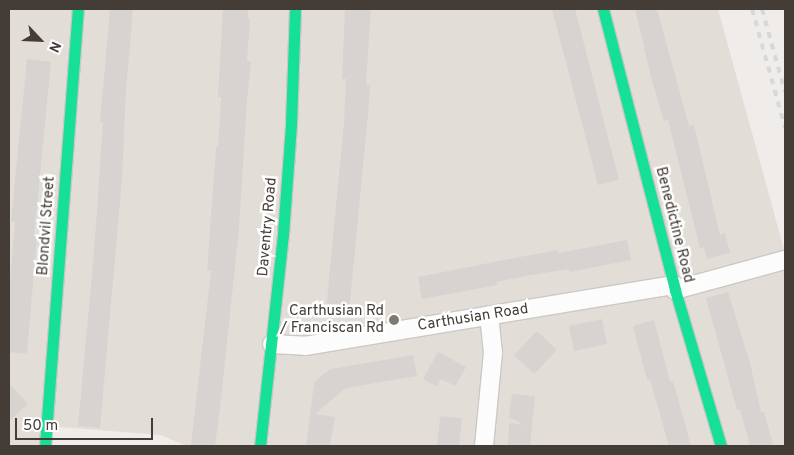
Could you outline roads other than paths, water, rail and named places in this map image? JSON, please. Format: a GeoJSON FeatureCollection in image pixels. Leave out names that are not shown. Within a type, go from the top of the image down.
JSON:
{"type":"FeatureCollection","features":[{"type":"Feature","properties":{"kind":"street","name":"Blondvil Street"},"geometry":{"type":"LineString","coordinates":[[45,446],[78,9]]}},
{"type":"Feature","properties":{"kind":"street","name":"Daventry Road"},"geometry":{"type":"LineString","coordinates":[[260,446],[272,344],[287,179],[295,9]]}},
{"type":"Feature","properties":{"kind":"street","name":"Benedictine Road"},"geometry":{"type":"LineString","coordinates":[[603,9],[675,287],[721,446]]}},
{"type":"Feature","properties":{"kind":"street","name":"Carthusian Road"},"geometry":{"type":"LineString","coordinates":[[272,344],[305,346],[489,315],[675,287],[785,260]]}},
{"type":"Feature","properties":{"kind":"street"},"geometry":{"type":"LineString","coordinates":[[484,446],[493,353],[489,315]]}},
{"type":"Feature","properties":{"kind":"railway"},"geometry":{"type":"LineString","coordinates":[[752,9],[785,127]]}},
{"type":"Feature","properties":{"kind":"railway"},"geometry":{"type":"LineString","coordinates":[[762,9],[785,92]]}},
{"type":"Feature","properties":{"kind":"place","name":"Carthusian Rd / Franciscan Rd"},"geometry":{"type":"Point","coordinates":[394,320]}}]}
